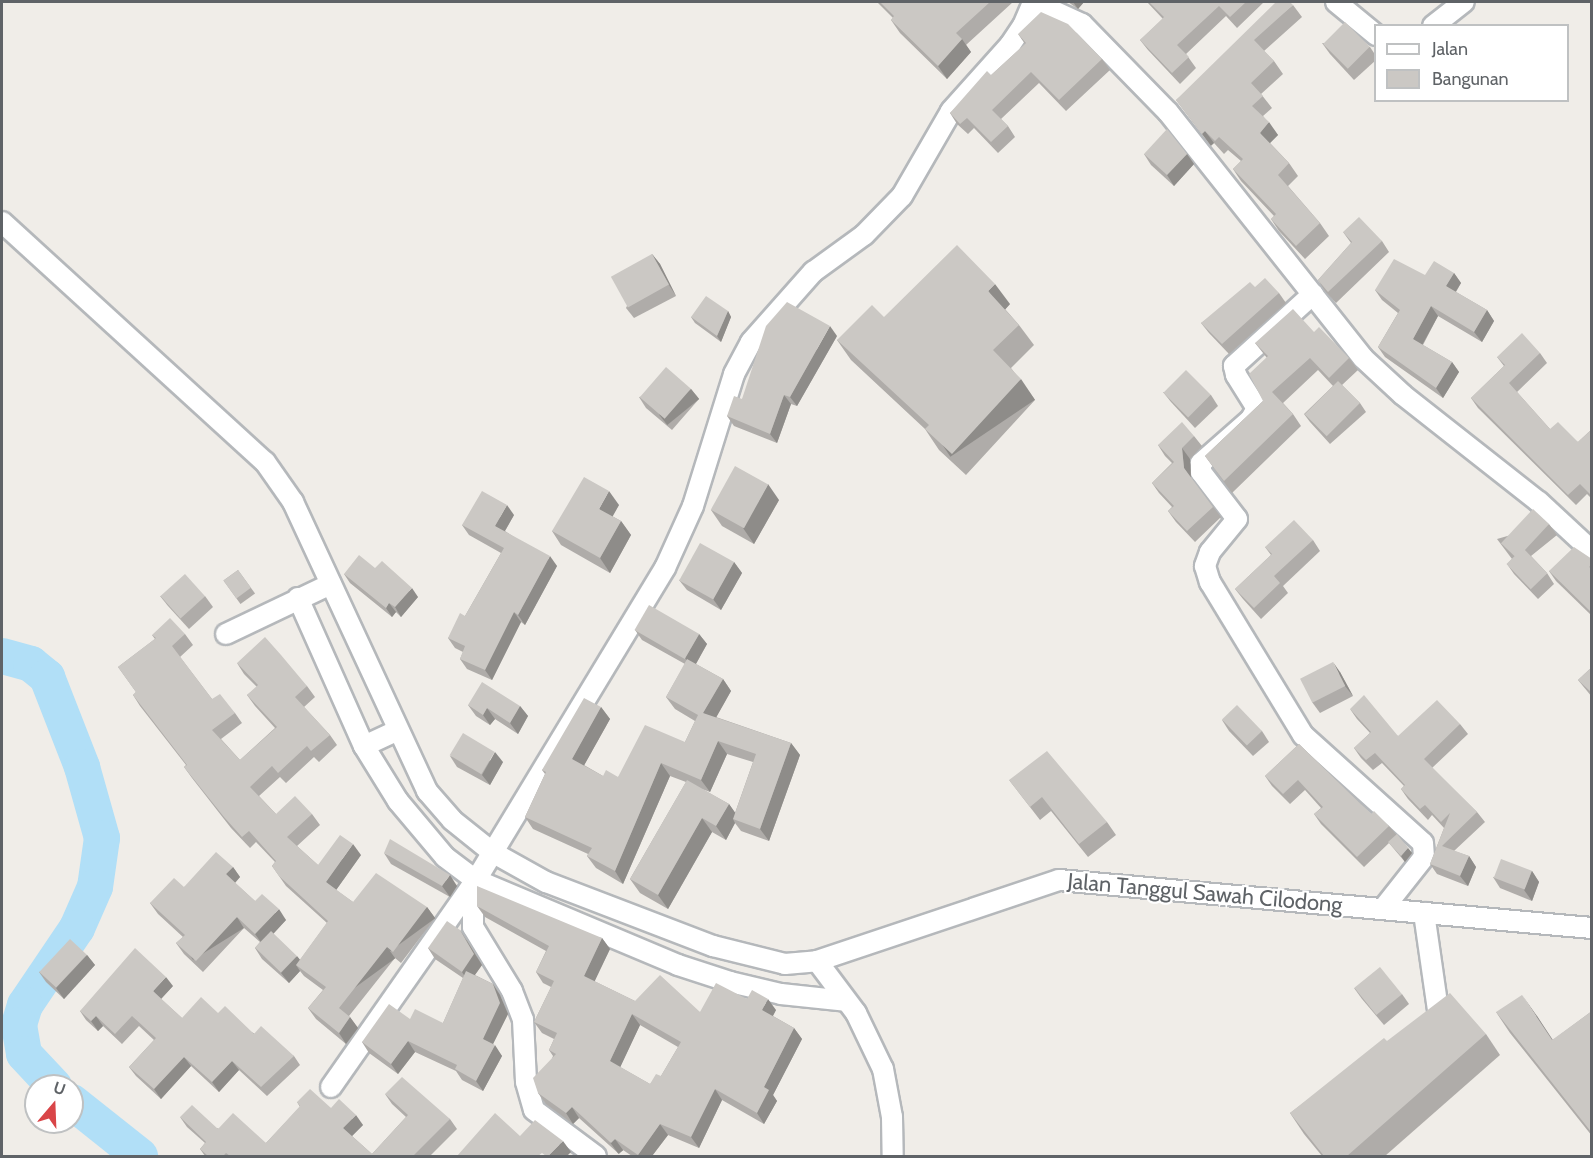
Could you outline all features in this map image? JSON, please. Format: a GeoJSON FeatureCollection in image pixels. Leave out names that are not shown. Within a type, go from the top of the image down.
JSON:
{"type":"FeatureCollection","features":[{"type":"Feature","properties":{"kind":"street"},"geometry":{"type":"LineString","coordinates":[[331,1087],[475,882],[665,568],[693,506],[734,374],[752,342],[813,272],[864,236],[891,209],[914,178],[951,111],[1010,45],[1023,26],[1033,2],[1082,24],[1168,112],[1363,358],[1403,395],[1500,468],[1592,551]]}},
{"type":"Feature","properties":{"kind":"street"},"geometry":{"type":"LineString","coordinates":[[1336,2],[1374,33]]}},
{"type":"Feature","properties":{"kind":"street"},"geometry":{"type":"LineString","coordinates":[[1436,24],[1464,2]]}},
{"type":"Feature","properties":{"kind":"street"},"geometry":{"type":"LineString","coordinates":[[1168,112],[1184,95]]}},
{"type":"Feature","properties":{"kind":"street","name":"Jalan Tanggul Sawah Cilodong"},"geometry":{"type":"LineString","coordinates":[[2,222],[265,462],[293,502],[396,731],[427,790],[452,819],[492,852],[592,901],[749,958],[785,964],[817,961],[1059,880],[1591,929]]}},
{"type":"Feature","properties":{"kind":"street"},"geometry":{"type":"LineString","coordinates":[[1312,294],[1234,366],[1236,375],[1257,408],[1251,418],[1201,463],[1201,472],[1237,519],[1210,552],[1205,566],[1210,582],[1303,735],[1423,843],[1424,857],[1383,909]]}},
{"type":"Feature","properties":{"kind":"street"},"geometry":{"type":"LineString","coordinates":[[226,634],[331,584]]}},
{"type":"Feature","properties":{"kind":"street"},"geometry":{"type":"LineString","coordinates":[[298,598],[364,746],[425,836],[475,882],[730,982],[781,994],[846,1001]]}},
{"type":"Feature","properties":{"kind":"street"},"geometry":{"type":"LineString","coordinates":[[364,746],[396,731]]}},
{"type":"Feature","properties":{"kind":"street"},"geometry":{"type":"LineString","coordinates":[[475,882],[472,927],[512,991],[523,1020],[526,1082],[534,1110],[596,1156]]}},
{"type":"Feature","properties":{"kind":"street"},"geometry":{"type":"LineString","coordinates":[[578,922],[592,901]]}},
{"type":"Feature","properties":{"kind":"street"},"geometry":{"type":"LineString","coordinates":[[1424,913],[1439,1017]]}},
{"type":"Feature","properties":{"kind":"street"},"geometry":{"type":"LineString","coordinates":[[817,961],[846,1001],[883,1069],[892,1117],[893,1156]]}},
{"type":"Feature","properties":{"kind":"building"},"geometry":{"type":"Polygon","coordinates":[[[880,2],[990,2],[956,33],[962,39],[938,66],[891,20],[894,16],[880,2]]]}},
{"type":"Feature","properties":{"kind":"building"},"geometry":{"type":"Polygon","coordinates":[[[1149,2],[1246,2],[1230,17],[1219,6],[1177,45],[1189,57],[1172,73],[1140,40],[1164,17],[1149,2]]]}},
{"type":"Feature","properties":{"kind":"building"},"geometry":{"type":"Polygon","coordinates":[[[1276,2],[1290,2],[1293,5],[1254,40],[1274,61],[1251,83],[1263,96],[1252,106],[1269,122],[1260,133],[1289,163],[1278,175],[1320,223],[1296,246],[1271,219],[1276,214],[1233,169],[1243,159],[1219,137],[1215,141],[1205,131],[1202,134],[1176,100],[1276,2]]]}},
{"type":"Feature","properties":{"kind":"building"},"geometry":{"type":"Polygon","coordinates":[[[1041,12],[1068,24],[1102,59],[1059,100],[1031,72],[992,110],[1008,126],[991,142],[967,118],[960,124],[950,113],[987,71],[991,75],[1026,43],[1018,34],[1041,12]]]}},
{"type":"Feature","properties":{"kind":"building"},"geometry":{"type":"Polygon","coordinates":[[[1345,22],[1370,47],[1348,69],[1323,44],[1345,22]]]}},
{"type":"Feature","properties":{"kind":"building"},"geometry":{"type":"Polygon","coordinates":[[[1167,129],[1187,154],[1167,175],[1144,154],[1167,129]]]}},
{"type":"Feature","properties":{"kind":"building"},"geometry":{"type":"Polygon","coordinates":[[[1359,217],[1382,241],[1328,292],[1318,280],[1352,242],[1343,232],[1359,217]]]}},
{"type":"Feature","properties":{"kind":"building"},"geometry":{"type":"Polygon","coordinates":[[[957,245],[995,284],[988,291],[1019,325],[993,350],[1021,379],[952,454],[925,429],[929,425],[837,340],[872,305],[884,317],[957,245]]]}},
{"type":"Feature","properties":{"kind":"building"},"geometry":{"type":"Polygon","coordinates":[[[652,254],[669,285],[628,307],[611,277],[652,254]]]}},
{"type":"Feature","properties":{"kind":"building"},"geometry":{"type":"Polygon","coordinates":[[[1394,259],[1425,275],[1434,261],[1454,273],[1446,286],[1487,310],[1474,332],[1431,306],[1413,339],[1452,362],[1436,388],[1378,347],[1400,310],[1375,290],[1394,259]]]}},
{"type":"Feature","properties":{"kind":"building"},"geometry":{"type":"Polygon","coordinates":[[[1265,278],[1279,293],[1222,344],[1201,323],[1250,282],[1255,287],[1265,278]]]}},
{"type":"Feature","properties":{"kind":"building"},"geometry":{"type":"Polygon","coordinates":[[[706,296],[728,311],[717,336],[691,317],[706,296]]]}},
{"type":"Feature","properties":{"kind":"building"},"geometry":{"type":"Polygon","coordinates":[[[787,302],[830,326],[790,397],[784,395],[770,434],[727,416],[734,396],[742,399],[766,326],[787,302]]]}},
{"type":"Feature","properties":{"kind":"building"},"geometry":{"type":"Polygon","coordinates":[[[1293,309],[1314,332],[1319,327],[1349,358],[1329,378],[1310,358],[1272,392],[1293,414],[1224,481],[1205,456],[1263,401],[1249,374],[1268,356],[1255,343],[1293,309]]]}},
{"type":"Feature","properties":{"kind":"building"},"geometry":{"type":"Polygon","coordinates":[[[1522,333],[1540,353],[1509,383],[1550,429],[1558,422],[1578,442],[1592,429],[1592,496],[1580,484],[1568,495],[1471,398],[1505,365],[1497,357],[1522,333]]]}},
{"type":"Feature","properties":{"kind":"building"},"geometry":{"type":"Polygon","coordinates":[[[666,367],[691,389],[665,419],[640,397],[666,367]]]}},
{"type":"Feature","properties":{"kind":"building"},"geometry":{"type":"Polygon","coordinates":[[[1186,370],[1211,395],[1188,417],[1163,393],[1186,370]]]}},
{"type":"Feature","properties":{"kind":"building"},"geometry":{"type":"Polygon","coordinates":[[[1338,381],[1360,403],[1327,436],[1305,414],[1338,381]]]}},
{"type":"Feature","properties":{"kind":"building"},"geometry":{"type":"Polygon","coordinates":[[[1182,422],[1194,436],[1182,448],[1184,468],[1213,507],[1187,531],[1168,511],[1174,506],[1152,483],[1174,462],[1158,445],[1182,422]]]}},
{"type":"Feature","properties":{"kind":"building"},"geometry":{"type":"Polygon","coordinates":[[[735,466],[768,484],[744,528],[711,510],[735,466]]]}},
{"type":"Feature","properties":{"kind":"building"},"geometry":{"type":"Polygon","coordinates":[[[584,477],[609,491],[599,509],[621,521],[600,558],[552,531],[584,477]]]}},
{"type":"Feature","properties":{"kind":"building"},"geometry":{"type":"Polygon","coordinates":[[[482,491],[507,505],[495,526],[550,556],[518,615],[514,612],[485,670],[460,659],[465,646],[448,638],[460,613],[465,616],[504,548],[462,525],[482,491]]]}},
{"type":"Feature","properties":{"kind":"building"},"geometry":{"type":"Polygon","coordinates":[[[1533,509],[1549,524],[1517,558],[1501,543],[1533,509]]]}},
{"type":"Feature","properties":{"kind":"building"},"geometry":{"type":"Polygon","coordinates":[[[1294,520],[1313,540],[1274,576],[1280,583],[1254,608],[1235,589],[1272,554],[1265,547],[1294,520]]]}},
{"type":"Feature","properties":{"kind":"building"},"geometry":{"type":"Polygon","coordinates":[[[700,543],[734,562],[713,600],[679,581],[700,543]]]}},
{"type":"Feature","properties":{"kind":"building"},"geometry":{"type":"Polygon","coordinates":[[[1574,547],[1592,559],[1589,567],[1592,569],[1592,613],[1549,571],[1574,547]]]}},
{"type":"Feature","properties":{"kind":"building"},"geometry":{"type":"Polygon","coordinates":[[[1523,548],[1547,573],[1531,589],[1506,564],[1523,548]]]}},
{"type":"Feature","properties":{"kind":"building"},"geometry":{"type":"Polygon","coordinates":[[[359,555],[375,568],[382,561],[412,588],[395,607],[389,603],[386,608],[344,574],[359,555]]]}},
{"type":"Feature","properties":{"kind":"building"},"geometry":{"type":"Polygon","coordinates":[[[238,570],[251,588],[236,598],[223,581],[238,570]]]}},
{"type":"Feature","properties":{"kind":"building"},"geometry":{"type":"Polygon","coordinates":[[[185,574],[205,596],[181,618],[160,596],[185,574]]]}},
{"type":"Feature","properties":{"kind":"building"},"geometry":{"type":"Polygon","coordinates":[[[649,605],[699,634],[685,659],[634,630],[649,605]]]}},
{"type":"Feature","properties":{"kind":"building"},"geometry":{"type":"Polygon","coordinates":[[[170,618],[185,634],[172,646],[212,699],[220,694],[235,713],[212,730],[240,760],[277,727],[247,695],[258,685],[237,663],[265,637],[307,686],[295,697],[330,735],[311,751],[307,746],[278,773],[272,766],[250,787],[276,814],[295,796],[312,814],[287,837],[318,865],[340,835],[353,844],[326,882],[353,902],[376,873],[427,907],[393,952],[387,947],[339,1008],[350,1017],[339,1033],[308,1008],[326,987],[296,965],[328,921],[279,876],[272,866],[276,861],[249,831],[242,837],[224,817],[184,767],[187,765],[133,695],[136,692],[118,667],[156,638],[152,635],[170,618]]]}},
{"type":"Feature","properties":{"kind":"building"},"geometry":{"type":"Polygon","coordinates":[[[687,659],[723,679],[703,713],[791,743],[760,829],[733,819],[756,754],[718,741],[701,780],[661,763],[615,871],[587,856],[592,848],[525,817],[546,772],[542,770],[584,698],[601,707],[572,759],[603,776],[606,770],[618,777],[645,725],[685,742],[698,715],[666,697],[687,659]]]}},
{"type":"Feature","properties":{"kind":"building"},"geometry":{"type":"Polygon","coordinates":[[[1333,662],[1345,686],[1312,703],[1300,679],[1333,662]]]}},
{"type":"Feature","properties":{"kind":"building"},"geometry":{"type":"Polygon","coordinates":[[[1592,667],[1592,693],[1578,680],[1592,667]]]}},
{"type":"Feature","properties":{"kind":"building"},"geometry":{"type":"Polygon","coordinates":[[[482,682],[520,706],[510,723],[487,708],[483,715],[468,705],[482,682]]]}},
{"type":"Feature","properties":{"kind":"building"},"geometry":{"type":"Polygon","coordinates":[[[1364,695],[1398,736],[1437,700],[1460,724],[1424,759],[1477,812],[1442,846],[1469,856],[1460,876],[1430,864],[1450,813],[1441,822],[1425,805],[1420,809],[1401,789],[1405,785],[1375,753],[1366,760],[1354,748],[1371,732],[1350,709],[1364,695]]]}},
{"type":"Feature","properties":{"kind":"building"},"geometry":{"type":"Polygon","coordinates":[[[1237,705],[1262,731],[1247,745],[1222,720],[1237,705]]]}},
{"type":"Feature","properties":{"kind":"building"},"geometry":{"type":"Polygon","coordinates":[[[463,733],[495,752],[481,774],[450,755],[463,733]]]}},
{"type":"Feature","properties":{"kind":"building"},"geometry":{"type":"Polygon","coordinates":[[[1299,744],[1371,814],[1374,811],[1389,826],[1357,857],[1314,814],[1323,807],[1298,780],[1283,794],[1265,776],[1299,744]]]}},
{"type":"Feature","properties":{"kind":"building"},"geometry":{"type":"Polygon","coordinates":[[[1047,751],[1107,822],[1079,844],[1042,797],[1030,807],[1009,780],[1047,751]]]}},
{"type":"Feature","properties":{"kind":"building"},"geometry":{"type":"Polygon","coordinates":[[[687,780],[729,804],[716,826],[702,818],[658,895],[630,879],[687,780]]]}},
{"type":"Feature","properties":{"kind":"building"},"geometry":{"type":"Polygon","coordinates":[[[1397,834],[1408,848],[1401,856],[1388,842],[1397,834]]]}},
{"type":"Feature","properties":{"kind":"building"},"geometry":{"type":"Polygon","coordinates":[[[390,839],[450,875],[442,886],[384,853],[390,839]]]}},
{"type":"Feature","properties":{"kind":"building"},"geometry":{"type":"Polygon","coordinates":[[[216,852],[233,867],[226,874],[255,901],[262,894],[279,909],[255,934],[237,917],[196,961],[176,943],[185,935],[150,903],[174,878],[184,887],[216,852]]]}},
{"type":"Feature","properties":{"kind":"building"},"geometry":{"type":"Polygon","coordinates":[[[1501,859],[1532,871],[1525,889],[1494,878],[1501,859]]]}},
{"type":"Feature","properties":{"kind":"building"},"geometry":{"type":"Polygon","coordinates":[[[477,886],[602,938],[584,976],[635,1001],[660,975],[700,1012],[716,983],[747,999],[752,990],[768,999],[762,1010],[794,1028],[764,1087],[769,1090],[757,1113],[715,1089],[691,1137],[660,1124],[638,1155],[615,1139],[611,1143],[572,1107],[566,1113],[538,1093],[533,1078],[556,1054],[549,1050],[557,1033],[534,1022],[554,981],[536,972],[549,946],[477,906],[477,886]],[[632,1014],[610,1061],[650,1084],[656,1074],[661,1076],[681,1042],[632,1014]]]}},
{"type":"Feature","properties":{"kind":"building"},"geometry":{"type":"Polygon","coordinates":[[[447,921],[460,930],[474,954],[462,972],[428,948],[447,921]]]}},
{"type":"Feature","properties":{"kind":"building"},"geometry":{"type":"Polygon","coordinates":[[[271,931],[297,956],[281,973],[255,948],[271,931]]]}},
{"type":"Feature","properties":{"kind":"building"},"geometry":{"type":"Polygon","coordinates":[[[70,939],[87,955],[56,988],[39,972],[70,939]]]}},
{"type":"Feature","properties":{"kind":"building"},"geometry":{"type":"Polygon","coordinates":[[[135,948],[166,977],[153,991],[182,1018],[201,997],[218,1013],[225,1006],[254,1034],[261,1026],[294,1056],[261,1087],[232,1061],[212,1082],[184,1057],[154,1089],[129,1067],[156,1038],[132,1016],[115,1034],[96,1016],[91,1021],[80,1011],[135,948]]]}},
{"type":"Feature","properties":{"kind":"building"},"geometry":{"type":"Polygon","coordinates":[[[1380,967],[1402,994],[1376,1015],[1354,988],[1380,967]]]}},
{"type":"Feature","properties":{"kind":"building"},"geometry":{"type":"Polygon","coordinates":[[[466,971],[493,984],[500,1003],[483,1039],[495,1045],[476,1081],[455,1069],[457,1065],[408,1041],[391,1064],[362,1042],[389,1004],[410,1019],[415,1009],[443,1023],[466,971]]]}},
{"type":"Feature","properties":{"kind":"building"},"geometry":{"type":"Polygon","coordinates":[[[1450,993],[1486,1034],[1347,1156],[1324,1156],[1290,1113],[1384,1038],[1387,1041],[1450,993]]]}},
{"type":"Feature","properties":{"kind":"building"},"geometry":{"type":"Polygon","coordinates":[[[1522,995],[1552,1040],[1592,1011],[1592,1133],[1496,1012],[1522,995]]]}},
{"type":"Feature","properties":{"kind":"building"},"geometry":{"type":"Polygon","coordinates":[[[402,1077],[450,1119],[413,1156],[230,1156],[226,1153],[223,1156],[208,1156],[200,1149],[206,1142],[180,1117],[192,1105],[218,1129],[233,1113],[266,1143],[300,1106],[297,1102],[310,1089],[331,1108],[339,1099],[356,1115],[343,1128],[372,1154],[408,1115],[385,1094],[402,1077]]]}},
{"type":"Feature","properties":{"kind":"building"},"geometry":{"type":"Polygon","coordinates":[[[495,1113],[520,1136],[535,1120],[563,1141],[548,1156],[542,1153],[538,1156],[457,1156],[495,1113]]]}},
{"type":"Feature","properties":{"kind":"waterway"},"geometry":{"type":"LineString","coordinates":[[2,656],[31,664],[47,677],[82,767],[102,838],[95,887],[77,928],[25,1005],[19,1025],[24,1054],[43,1074]]}},
{"type":"Feature","properties":{"kind":"waterway"},"geometry":{"type":"LineString","coordinates":[[84,1112],[140,1156]]}}]}
